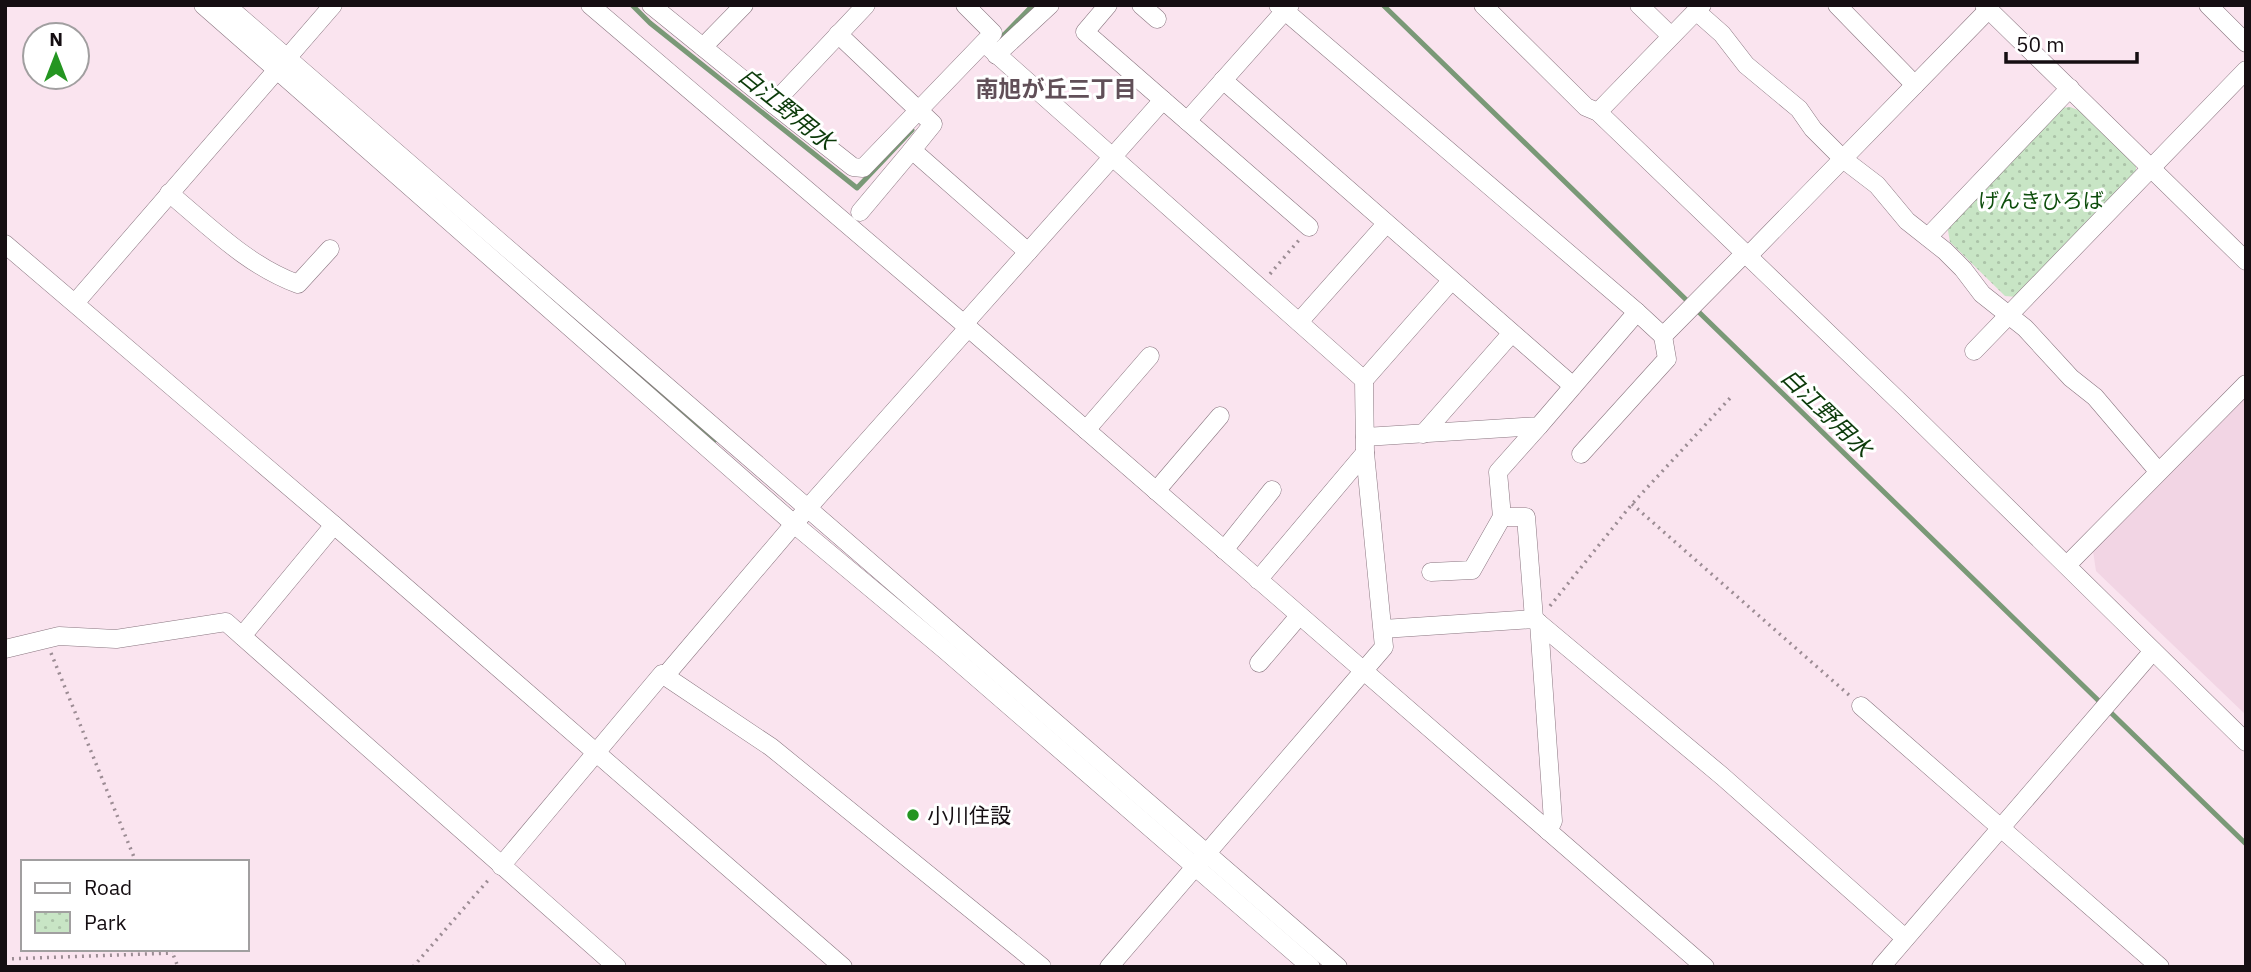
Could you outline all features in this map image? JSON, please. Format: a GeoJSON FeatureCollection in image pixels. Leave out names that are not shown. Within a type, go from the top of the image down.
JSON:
{"type":"FeatureCollection","features":[{"type":"Feature","properties":{"kind":"street"},"geometry":{"type":"LineString","coordinates":[[203,5],[282,65],[801,516],[1208,854],[1338,967]]}},
{"type":"Feature","properties":{"kind":"street"},"geometry":{"type":"LineString","coordinates":[[226,5],[282,65]]}},
{"type":"Feature","properties":{"kind":"street"},"geometry":{"type":"LineString","coordinates":[[75,303],[333,5]]}},
{"type":"Feature","properties":{"kind":"street"},"geometry":{"type":"LineString","coordinates":[[590,5],[966,326],[1705,967]]}},
{"type":"Feature","properties":{"kind":"street"},"geometry":{"type":"LineString","coordinates":[[651,5],[853,167],[863,168],[917,110],[990,49],[1050,5]]}},
{"type":"Feature","properties":{"kind":"street"},"geometry":{"type":"LineString","coordinates":[[703,47],[744,5]]}},
{"type":"Feature","properties":{"kind":"street"},"geometry":{"type":"LineString","coordinates":[[773,104],[866,5]]}},
{"type":"Feature","properties":{"kind":"street"},"geometry":{"type":"LineString","coordinates":[[965,5],[993,33],[990,49]]}},
{"type":"Feature","properties":{"kind":"street"},"geometry":{"type":"LineString","coordinates":[[1108,5],[1085,32],[1310,228]]}},
{"type":"Feature","properties":{"kind":"street"},"geometry":{"type":"LineString","coordinates":[[1141,5],[1157,19]]}},
{"type":"Feature","properties":{"kind":"street"},"geometry":{"type":"LineString","coordinates":[[1483,5],[1586,107],[1598,112],[1746,254],[2067,565],[2246,743]]}},
{"type":"Feature","properties":{"kind":"street"},"geometry":{"type":"LineString","coordinates":[[1639,5],[1671,36]]}},
{"type":"Feature","properties":{"kind":"street"},"geometry":{"type":"LineString","coordinates":[[1836,5],[1915,85]]}},
{"type":"Feature","properties":{"kind":"street"},"geometry":{"type":"LineString","coordinates":[[2208,5],[2246,43]]}},
{"type":"Feature","properties":{"kind":"street"},"geometry":{"type":"LineString","coordinates":[[1187,121],[1284,7],[1663,337],[1667,359],[1581,454]]}},
{"type":"Feature","properties":{"kind":"street"},"geometry":{"type":"LineString","coordinates":[[1663,337],[1843,159],[1986,7],[2246,261]]}},
{"type":"Feature","properties":{"kind":"street"},"geometry":{"type":"LineString","coordinates":[[1598,112],[1699,8],[1746,65],[1799,110],[1813,129],[1843,159],[1877,185],[1907,221],[1963,269],[1982,294],[2025,328],[2071,378],[2095,397],[2158,471]]}},
{"type":"Feature","properties":{"kind":"street"},"geometry":{"type":"LineString","coordinates":[[838,34],[933,124],[860,212]]}},
{"type":"Feature","properties":{"kind":"street"},"geometry":{"type":"LineString","coordinates":[[990,49],[1364,380]]}},
{"type":"Feature","properties":{"kind":"street"},"geometry":{"type":"LineString","coordinates":[[1974,351],[2246,70]]}},
{"type":"Feature","properties":{"kind":"street"},"geometry":{"type":"LineString","coordinates":[[1223,80],[1573,386]]}},
{"type":"Feature","properties":{"kind":"street"},"geometry":{"type":"LineString","coordinates":[[1928,237],[2070,88]]}},
{"type":"Feature","properties":{"kind":"street"},"geometry":{"type":"LineString","coordinates":[[665,676],[1028,252],[1163,100]]}},
{"type":"Feature","properties":{"kind":"street"},"geometry":{"type":"LineString","coordinates":[[912,150],[1028,252]]}},
{"type":"Feature","properties":{"kind":"street"},"geometry":{"type":"LineString","coordinates":[[169,193],[246,257],[289,281],[298,284],[330,249]]}},
{"type":"Feature","properties":{"kind":"street"},"geometry":{"type":"LineString","coordinates":[[1299,322],[1386,224]]}},
{"type":"Feature","properties":{"kind":"street"},"geometry":{"type":"LineString","coordinates":[[5,244],[334,525],[843,967]]}},
{"type":"Feature","properties":{"kind":"street"},"geometry":{"type":"LineString","coordinates":[[1109,967],[1384,647],[1365,445],[1364,380],[1451,281]]}},
{"type":"Feature","properties":{"kind":"street"},"geometry":{"type":"LineString","coordinates":[[1431,572],[1472,570],[1502,517],[1498,472],[1637,312]]}},
{"type":"Feature","properties":{"kind":"street"},"geometry":{"type":"LineString","coordinates":[[1423,434],[1511,334]]}},
{"type":"Feature","properties":{"kind":"street"},"geometry":{"type":"LineString","coordinates":[[1086,430],[1150,356]]}},
{"type":"Feature","properties":{"kind":"street"},"geometry":{"type":"LineString","coordinates":[[2067,565],[2246,384]]}},
{"type":"Feature","properties":{"kind":"street"},"geometry":{"type":"LineString","coordinates":[[1156,491],[1220,416]]}},
{"type":"Feature","properties":{"kind":"street"},"geometry":{"type":"LineString","coordinates":[[1258,580],[1365,445],[1423,434],[1539,426]]}},
{"type":"Feature","properties":{"kind":"street"},"geometry":{"type":"LineString","coordinates":[[1224,550],[1272,490]]}},
{"type":"Feature","properties":{"kind":"street"},"geometry":{"type":"LineString","coordinates":[[801,516],[935,642],[1311,967]]}},
{"type":"Feature","properties":{"kind":"street"},"geometry":{"type":"LineString","coordinates":[[1502,517],[1527,517],[1553,821],[1548,831]]}},
{"type":"Feature","properties":{"kind":"street"},"geometry":{"type":"LineString","coordinates":[[242,636],[334,525]]}},
{"type":"Feature","properties":{"kind":"street"},"geometry":{"type":"LineString","coordinates":[[1259,663],[1299,616]]}},
{"type":"Feature","properties":{"kind":"street"},"geometry":{"type":"LineString","coordinates":[[1383,629],[1536,621],[1722,776],[1905,938]]}},
{"type":"Feature","properties":{"kind":"street"},"geometry":{"type":"LineString","coordinates":[[5,649],[59,636],[116,639],[226,622],[617,967]]}},
{"type":"Feature","properties":{"kind":"street"},"geometry":{"type":"LineString","coordinates":[[1881,967],[2153,651]]}},
{"type":"Feature","properties":{"kind":"street"},"geometry":{"type":"LineString","coordinates":[[501,866],[662,674],[771,747],[1042,967]]}},
{"type":"Feature","properties":{"kind":"street"},"geometry":{"type":"LineString","coordinates":[[1861,706],[2160,967]]}},
{"type":"Feature","properties":{"kind":"path"},"geometry":{"type":"LineString","coordinates":[[1259,287],[1310,228]]}},
{"type":"Feature","properties":{"kind":"path"},"geometry":{"type":"LineString","coordinates":[[1536,621],[1632,504],[1732,396]]}},
{"type":"Feature","properties":{"kind":"path"},"geometry":{"type":"LineString","coordinates":[[1632,504],[1861,706]]}},
{"type":"Feature","properties":{"kind":"path"},"geometry":{"type":"LineString","coordinates":[[46,639],[135,860]]}},
{"type":"Feature","properties":{"kind":"path"},"geometry":{"type":"LineString","coordinates":[[413,967],[501,866]]}},
{"type":"Feature","properties":{"kind":"path"},"geometry":{"type":"LineString","coordinates":[[5,959],[172,951],[178,967]]}},
{"type":"Feature","properties":{"kind":"shaded area"},"geometry":{"type":"Polygon","coordinates":[[[2246,395],[2246,715],[2096,571],[2093,551],[2246,395]]]}},
{"type":"Feature","properties":{"kind":"green space","name":"げんきひろば"},"geometry":{"type":"Polygon","coordinates":[[[2070,107],[2081,111],[2136,165],[2136,174],[2017,297],[2005,296],[1950,242],[1947,225],[2061,108],[2070,107]]]}},
{"type":"Feature","properties":{"kind":"waterway","name":"白江野用水"},"geometry":{"type":"LineString","coordinates":[[632,5],[650,23],[857,188],[912,130]]}},
{"type":"Feature","properties":{"kind":"waterway","name":"白江野用水"},"geometry":{"type":"LineString","coordinates":[[1000,39],[1033,5]]}},
{"type":"Feature","properties":{"kind":"waterway","name":"白江野用水"},"geometry":{"type":"LineString","coordinates":[[1383,5],[2246,844]]}},
{"type":"Feature","properties":{"kind":"waterway"},"geometry":{"type":"LineString","coordinates":[[484,241],[715,440]]}},
{"type":"Feature","properties":{"kind":"place","name":"小川住設"},"geometry":{"type":"Point","coordinates":[913,815]}},
{"type":"Feature","properties":{"kind":"district","name":"南旭が丘三丁目"},"geometry":{"type":"Point","coordinates":[1056,88]}}]}
